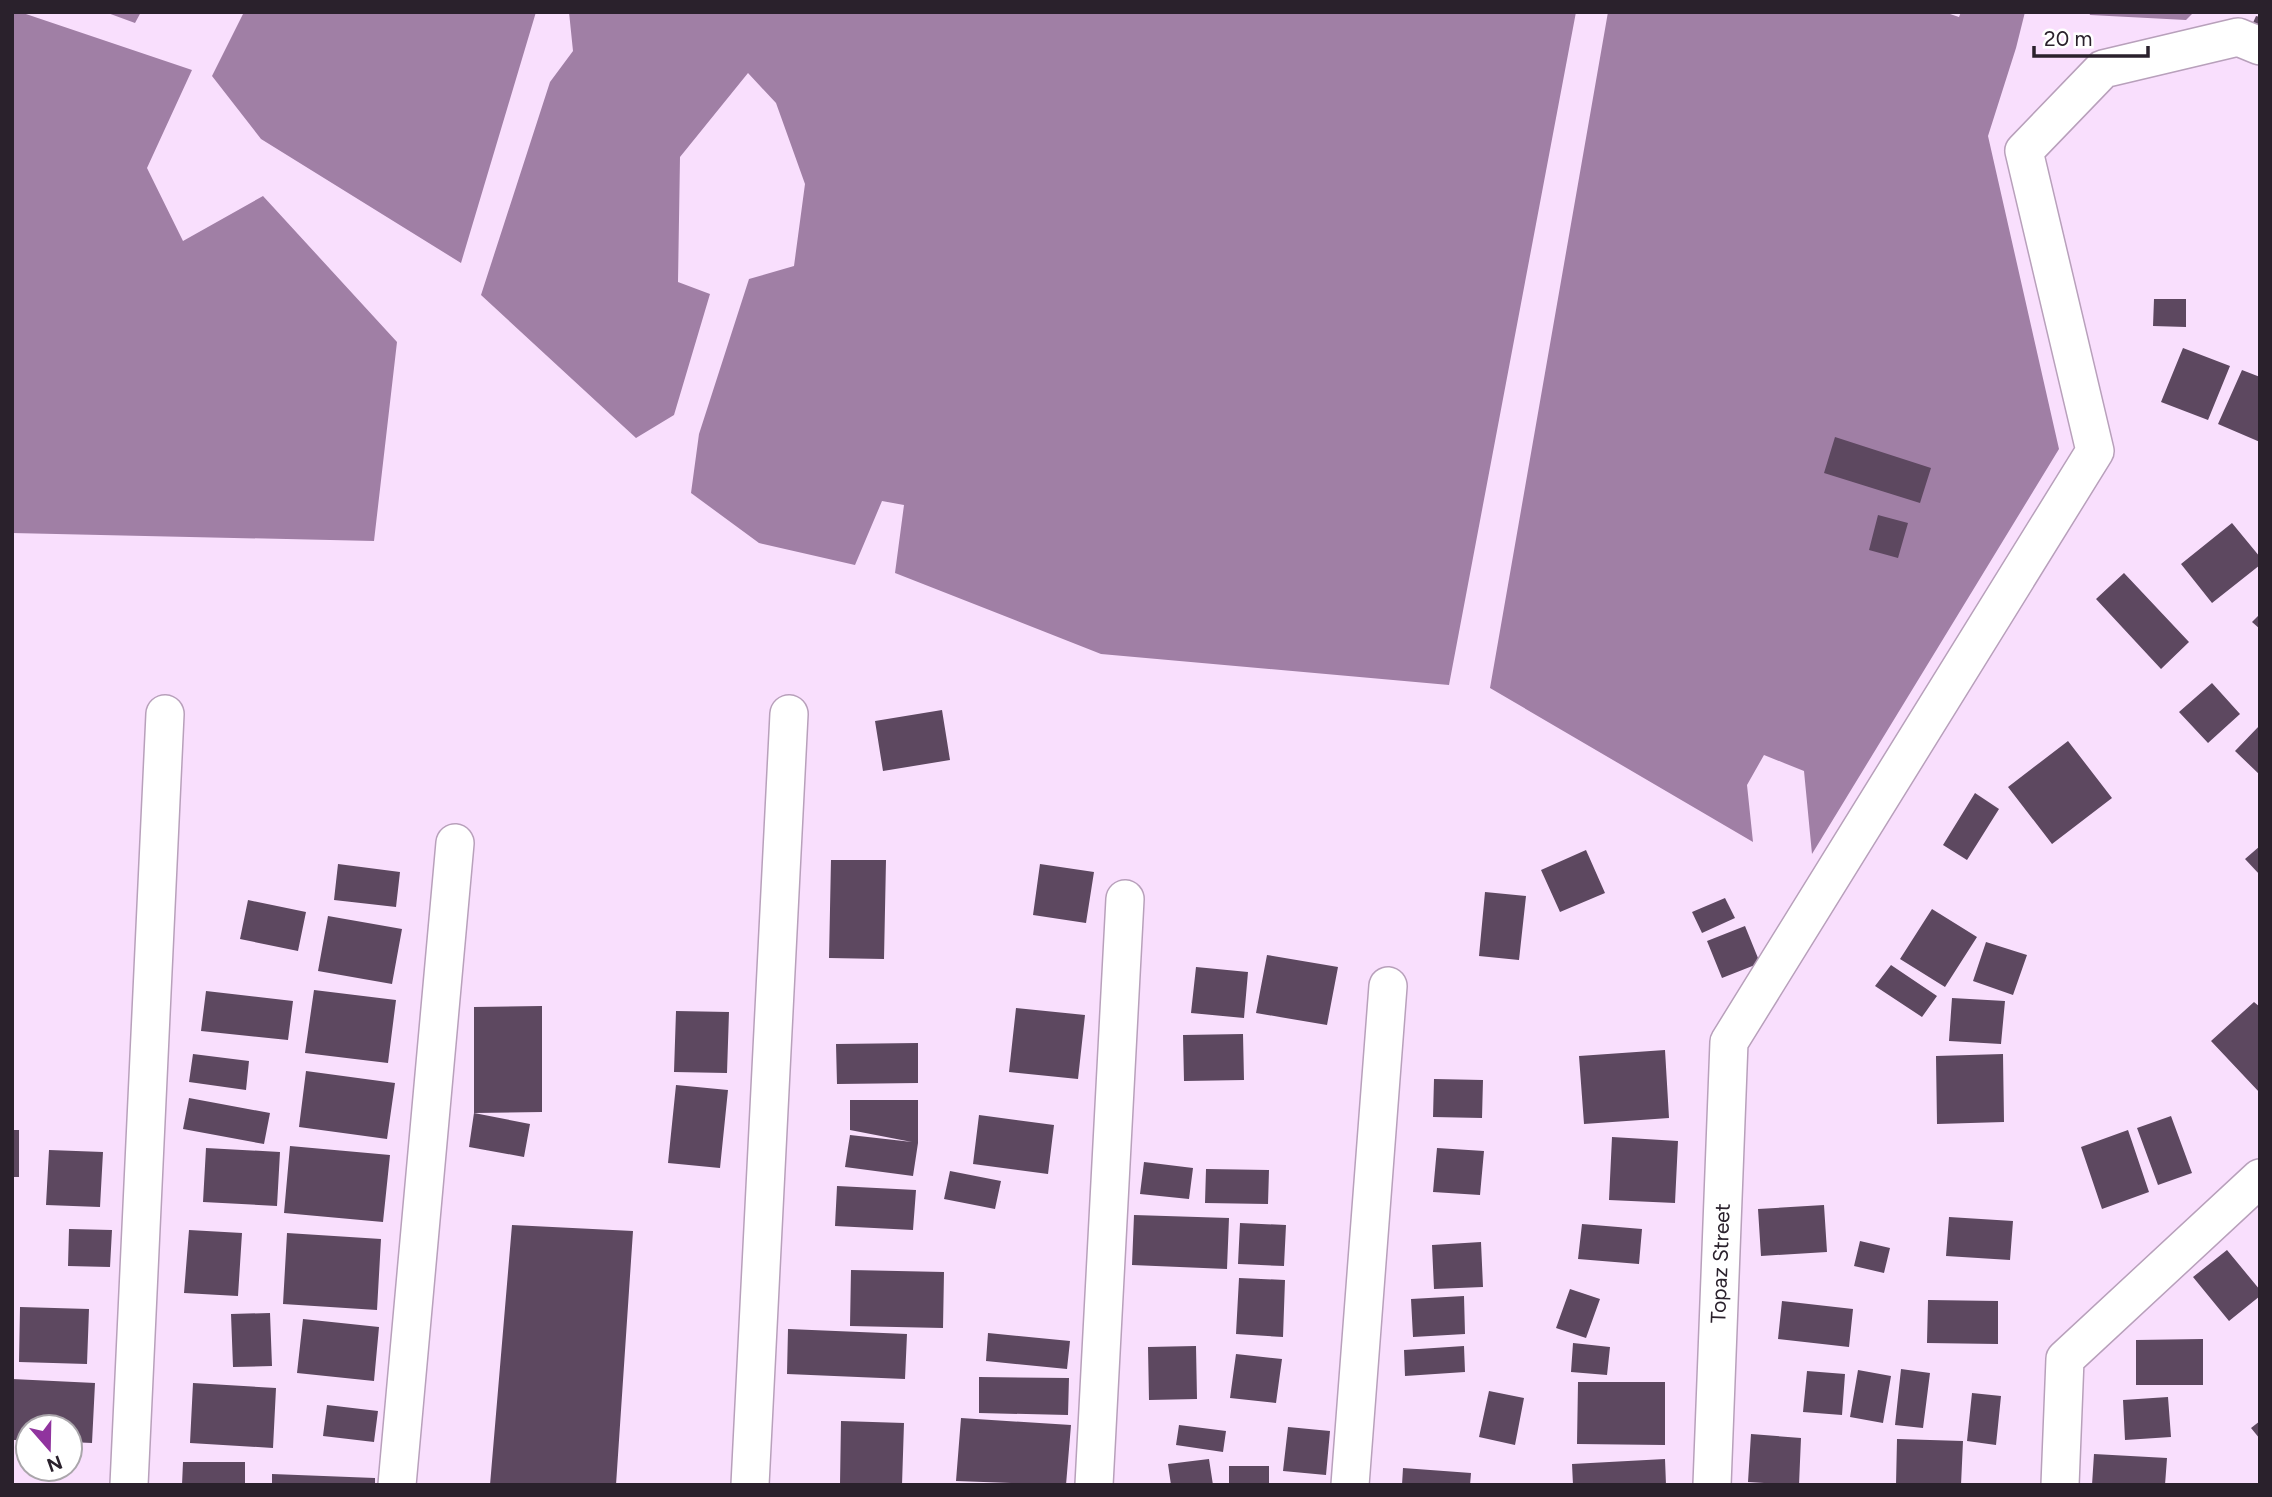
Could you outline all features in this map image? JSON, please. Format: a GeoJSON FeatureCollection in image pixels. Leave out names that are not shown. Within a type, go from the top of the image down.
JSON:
{"type":"FeatureCollection","features":[{"type":"Feature","properties":{"kind":"street","name":"Topaz Street"},"geometry":{"type":"LineString","coordinates":[[1712,1485],[1728,1042],[2095,451],[2024,151],[2103,69],[2238,37],[2260,46]]}},
{"type":"Feature","properties":{"kind":"street"},"geometry":{"type":"LineString","coordinates":[[130,1485],[165,714]]}},
{"type":"Feature","properties":{"kind":"street"},"geometry":{"type":"LineString","coordinates":[[750,1485],[789,714]]}},
{"type":"Feature","properties":{"kind":"street"},"geometry":{"type":"LineString","coordinates":[[397,1485],[455,843]]}},
{"type":"Feature","properties":{"kind":"street"},"geometry":{"type":"LineString","coordinates":[[1094,1485],[1125,899]]}},
{"type":"Feature","properties":{"kind":"street"},"geometry":{"type":"LineString","coordinates":[[1350,1485],[1388,986]]}},
{"type":"Feature","properties":{"kind":"street"},"geometry":{"type":"LineString","coordinates":[[2060,1485],[2065,1359],[2260,1178]]}},
{"type":"Feature","properties":{"kind":"shaded area"},"geometry":{"type":"Polygon","coordinates":[[[12,12],[20,12],[192,70],[147,168],[183,241],[263,196],[397,342],[374,541],[12,533],[12,12]]]}},
{"type":"Feature","properties":{"kind":"shaded area"},"geometry":{"type":"Polygon","coordinates":[[[105,12],[141,12],[135,23],[105,12]]]}},
{"type":"Feature","properties":{"kind":"shaded area"},"geometry":{"type":"Polygon","coordinates":[[[244,12],[536,12],[461,263],[261,139],[212,76],[244,12]]]}},
{"type":"Feature","properties":{"kind":"shaded area"},"geometry":{"type":"Polygon","coordinates":[[[569,12],[1576,12],[1449,685],[1101,654],[895,573],[904,505],[882,501],[855,565],[759,543],[691,493],[699,434],[749,279],[794,266],[805,184],[776,103],[748,73],[680,157],[678,282],[710,294],[674,415],[636,438],[481,295],[550,82],[573,51],[569,12]]]}},
{"type":"Feature","properties":{"kind":"shaded area"},"geometry":{"type":"Polygon","coordinates":[[[1608,12],[1944,12],[1959,17],[1961,12],[2025,12],[1988,136],[2059,449],[1812,854],[1804,771],[1764,755],[1747,785],[1753,842],[1490,688],[1608,12]]]}},
{"type":"Feature","properties":{"kind":"shaded area"},"geometry":{"type":"Polygon","coordinates":[[[2089,12],[2194,12],[2186,20],[2090,15],[2089,12]]]}},
{"type":"Feature","properties":{"kind":"building"},"geometry":{"type":"Polygon","coordinates":[[[2256,16],[2260,17],[2260,39],[2248,34],[2256,16]]]}},
{"type":"Feature","properties":{"kind":"building"},"geometry":{"type":"Polygon","coordinates":[[[2154,299],[2186,299],[2186,327],[2153,326],[2154,299]]]}},
{"type":"Feature","properties":{"kind":"building"},"geometry":{"type":"Polygon","coordinates":[[[2183,348],[2230,366],[2208,420],[2161,402],[2183,348]]]}},
{"type":"Feature","properties":{"kind":"building"},"geometry":{"type":"Polygon","coordinates":[[[2242,370],[2260,377],[2260,442],[2218,424],[2242,370]]]}},
{"type":"Feature","properties":{"kind":"building"},"geometry":{"type":"Polygon","coordinates":[[[1835,437],[1931,468],[1920,503],[1824,473],[1835,437]]]}},
{"type":"Feature","properties":{"kind":"building"},"geometry":{"type":"Polygon","coordinates":[[[1878,515],[1908,523],[1898,558],[1869,550],[1878,515]]]}},
{"type":"Feature","properties":{"kind":"building"},"geometry":{"type":"Polygon","coordinates":[[[2232,523],[2260,557],[2260,565],[2212,603],[2181,564],[2232,523]]]}},
{"type":"Feature","properties":{"kind":"building"},"geometry":{"type":"Polygon","coordinates":[[[2124,573],[2189,642],[2161,669],[2096,599],[2124,573]]]}},
{"type":"Feature","properties":{"kind":"building"},"geometry":{"type":"Polygon","coordinates":[[[2260,614],[2260,629],[2252,622],[2260,614]]]}},
{"type":"Feature","properties":{"kind":"building"},"geometry":{"type":"Polygon","coordinates":[[[2212,683],[2240,714],[2208,743],[2179,712],[2212,683]]]}},
{"type":"Feature","properties":{"kind":"building"},"geometry":{"type":"Polygon","coordinates":[[[942,710],[950,760],[883,771],[875,721],[942,710]]]}},
{"type":"Feature","properties":{"kind":"building"},"geometry":{"type":"Polygon","coordinates":[[[2260,725],[2260,775],[2235,751],[2260,725]]]}},
{"type":"Feature","properties":{"kind":"building"},"geometry":{"type":"Polygon","coordinates":[[[2068,741],[2112,798],[2052,844],[2008,787],[2068,741]]]}},
{"type":"Feature","properties":{"kind":"building"},"geometry":{"type":"Polygon","coordinates":[[[1975,793],[1999,809],[1967,860],[1943,845],[1975,793]]]}},
{"type":"Feature","properties":{"kind":"building"},"geometry":{"type":"Polygon","coordinates":[[[2260,846],[2260,875],[2245,859],[2260,846]]]}},
{"type":"Feature","properties":{"kind":"building"},"geometry":{"type":"Polygon","coordinates":[[[1586,850],[1605,893],[1560,912],[1541,870],[1586,850]]]}},
{"type":"Feature","properties":{"kind":"building"},"geometry":{"type":"Polygon","coordinates":[[[831,860],[886,860],[884,959],[829,958],[831,860]]]}},
{"type":"Feature","properties":{"kind":"building"},"geometry":{"type":"Polygon","coordinates":[[[338,864],[400,872],[396,907],[334,900],[338,864]]]}},
{"type":"Feature","properties":{"kind":"building"},"geometry":{"type":"Polygon","coordinates":[[[1040,864],[1094,872],[1086,923],[1033,915],[1040,864]]]}},
{"type":"Feature","properties":{"kind":"building"},"geometry":{"type":"Polygon","coordinates":[[[1485,892],[1526,896],[1519,960],[1479,956],[1485,892]]]}},
{"type":"Feature","properties":{"kind":"building"},"geometry":{"type":"Polygon","coordinates":[[[1725,898],[1735,918],[1702,933],[1692,912],[1725,898]]]}},
{"type":"Feature","properties":{"kind":"building"},"geometry":{"type":"Polygon","coordinates":[[[248,900],[306,912],[298,951],[240,939],[248,900]]]}},
{"type":"Feature","properties":{"kind":"building"},"geometry":{"type":"Polygon","coordinates":[[[1932,909],[1977,937],[1945,987],[1900,959],[1932,909]]]}},
{"type":"Feature","properties":{"kind":"building"},"geometry":{"type":"Polygon","coordinates":[[[328,916],[402,929],[392,984],[318,971],[328,916]]]}},
{"type":"Feature","properties":{"kind":"building"},"geometry":{"type":"Polygon","coordinates":[[[1745,926],[1760,963],[1722,978],[1707,941],[1745,926]]]}},
{"type":"Feature","properties":{"kind":"building"},"geometry":{"type":"Polygon","coordinates":[[[1986,942],[2027,955],[2013,995],[1973,981],[1986,942]]]}},
{"type":"Feature","properties":{"kind":"building"},"geometry":{"type":"Polygon","coordinates":[[[1267,955],[1338,967],[1327,1025],[1256,1013],[1267,955]]]}},
{"type":"Feature","properties":{"kind":"building"},"geometry":{"type":"Polygon","coordinates":[[[1891,965],[1937,996],[1922,1017],[1875,986],[1891,965]]]}},
{"type":"Feature","properties":{"kind":"building"},"geometry":{"type":"Polygon","coordinates":[[[1196,967],[1248,972],[1244,1018],[1191,1013],[1196,967]]]}},
{"type":"Feature","properties":{"kind":"building"},"geometry":{"type":"Polygon","coordinates":[[[314,990],[396,1000],[388,1063],[305,1053],[314,990]]]}},
{"type":"Feature","properties":{"kind":"building"},"geometry":{"type":"Polygon","coordinates":[[[206,991],[293,1001],[288,1040],[201,1031],[206,991]]]}},
{"type":"Feature","properties":{"kind":"building"},"geometry":{"type":"Polygon","coordinates":[[[1952,998],[2005,1001],[2001,1044],[1949,1041],[1952,998]]]}},
{"type":"Feature","properties":{"kind":"building"},"geometry":{"type":"Polygon","coordinates":[[[2254,1002],[2260,1007],[2260,1093],[2211,1041],[2254,1002]]]}},
{"type":"Feature","properties":{"kind":"building"},"geometry":{"type":"Polygon","coordinates":[[[542,1006],[542,1112],[474,1113],[474,1007],[542,1006]]]}},
{"type":"Feature","properties":{"kind":"building"},"geometry":{"type":"Polygon","coordinates":[[[1016,1008],[1085,1015],[1078,1079],[1009,1072],[1016,1008]]]}},
{"type":"Feature","properties":{"kind":"building"},"geometry":{"type":"Polygon","coordinates":[[[676,1011],[729,1012],[727,1073],[674,1072],[676,1011]]]}},
{"type":"Feature","properties":{"kind":"building"},"geometry":{"type":"Polygon","coordinates":[[[1243,1034],[1244,1080],[1184,1081],[1183,1035],[1243,1034]]]}},
{"type":"Feature","properties":{"kind":"building"},"geometry":{"type":"Polygon","coordinates":[[[918,1043],[918,1083],[837,1084],[836,1044],[918,1043]]]}},
{"type":"Feature","properties":{"kind":"building"},"geometry":{"type":"Polygon","coordinates":[[[1665,1050],[1669,1118],[1584,1124],[1579,1056],[1665,1050]]]}},
{"type":"Feature","properties":{"kind":"building"},"geometry":{"type":"Polygon","coordinates":[[[193,1054],[249,1061],[246,1090],[189,1082],[193,1054]]]}},
{"type":"Feature","properties":{"kind":"building"},"geometry":{"type":"Polygon","coordinates":[[[2003,1054],[2004,1122],[1937,1124],[1936,1056],[2003,1054]]]}},
{"type":"Feature","properties":{"kind":"building"},"geometry":{"type":"Polygon","coordinates":[[[306,1071],[395,1083],[387,1139],[299,1127],[306,1071]]]}},
{"type":"Feature","properties":{"kind":"building"},"geometry":{"type":"Polygon","coordinates":[[[1434,1079],[1483,1080],[1482,1118],[1433,1117],[1434,1079]]]}},
{"type":"Feature","properties":{"kind":"building"},"geometry":{"type":"Polygon","coordinates":[[[676,1085],[728,1090],[720,1168],[668,1163],[676,1085]]]}},
{"type":"Feature","properties":{"kind":"building"},"geometry":{"type":"Polygon","coordinates":[[[189,1098],[270,1113],[264,1144],[183,1129],[189,1098]]]}},
{"type":"Feature","properties":{"kind":"building"},"geometry":{"type":"Polygon","coordinates":[[[850,1100],[918,1100],[918,1143],[913,1176],[845,1167],[850,1135],[912,1142],[850,1130],[850,1100]]]}},
{"type":"Feature","properties":{"kind":"building"},"geometry":{"type":"Polygon","coordinates":[[[474,1113],[530,1124],[524,1157],[469,1147],[474,1113]]]}},
{"type":"Feature","properties":{"kind":"building"},"geometry":{"type":"Polygon","coordinates":[[[979,1115],[1054,1125],[1048,1174],[973,1164],[979,1115]]]}},
{"type":"Feature","properties":{"kind":"building"},"geometry":{"type":"Polygon","coordinates":[[[2171,1116],[2192,1173],[2158,1185],[2137,1128],[2171,1116]]]}},
{"type":"Feature","properties":{"kind":"building"},"geometry":{"type":"Polygon","coordinates":[[[12,1130],[19,1130],[19,1177],[12,1177],[12,1130]]]}},
{"type":"Feature","properties":{"kind":"building"},"geometry":{"type":"Polygon","coordinates":[[[2128,1130],[2149,1192],[2102,1209],[2081,1147],[2128,1130]]]}},
{"type":"Feature","properties":{"kind":"building"},"geometry":{"type":"Polygon","coordinates":[[[1612,1137],[1678,1141],[1675,1203],[1609,1200],[1612,1137]]]}},
{"type":"Feature","properties":{"kind":"building"},"geometry":{"type":"Polygon","coordinates":[[[290,1146],[390,1155],[383,1222],[284,1213],[290,1146]]]}},
{"type":"Feature","properties":{"kind":"building"},"geometry":{"type":"Polygon","coordinates":[[[206,1148],[280,1152],[277,1206],[203,1202],[206,1148]]]}},
{"type":"Feature","properties":{"kind":"building"},"geometry":{"type":"Polygon","coordinates":[[[1437,1148],[1484,1151],[1480,1195],[1433,1192],[1437,1148]]]}},
{"type":"Feature","properties":{"kind":"building"},"geometry":{"type":"Polygon","coordinates":[[[49,1150],[103,1152],[100,1207],[46,1205],[49,1150]]]}},
{"type":"Feature","properties":{"kind":"building"},"geometry":{"type":"Polygon","coordinates":[[[1144,1162],[1193,1168],[1189,1199],[1140,1194],[1144,1162]]]}},
{"type":"Feature","properties":{"kind":"building"},"geometry":{"type":"Polygon","coordinates":[[[1206,1169],[1269,1170],[1268,1204],[1205,1203],[1206,1169]]]}},
{"type":"Feature","properties":{"kind":"building"},"geometry":{"type":"Polygon","coordinates":[[[950,1171],[1001,1181],[995,1209],[944,1199],[950,1171]]]}},
{"type":"Feature","properties":{"kind":"building"},"geometry":{"type":"Polygon","coordinates":[[[837,1186],[916,1190],[913,1230],[835,1226],[837,1186]]]}},
{"type":"Feature","properties":{"kind":"building"},"geometry":{"type":"Polygon","coordinates":[[[1824,1205],[1827,1252],[1761,1256],[1758,1209],[1824,1205]]]}},
{"type":"Feature","properties":{"kind":"building"},"geometry":{"type":"Polygon","coordinates":[[[1134,1215],[1229,1218],[1227,1269],[1132,1265],[1134,1215]]]}},
{"type":"Feature","properties":{"kind":"building"},"geometry":{"type":"Polygon","coordinates":[[[1949,1217],[2013,1221],[2010,1260],[1946,1256],[1949,1217]]]}},
{"type":"Feature","properties":{"kind":"building"},"geometry":{"type":"Polygon","coordinates":[[[1240,1223],[1286,1225],[1284,1266],[1238,1264],[1240,1223]]]}},
{"type":"Feature","properties":{"kind":"building"},"geometry":{"type":"Polygon","coordinates":[[[1582,1224],[1642,1229],[1639,1264],[1578,1259],[1582,1224]]]}},
{"type":"Feature","properties":{"kind":"building"},"geometry":{"type":"Polygon","coordinates":[[[512,1225],[633,1231],[616,1485],[490,1485],[512,1225]]]}},
{"type":"Feature","properties":{"kind":"building"},"geometry":{"type":"Polygon","coordinates":[[[69,1229],[112,1230],[110,1267],[68,1266],[69,1229]]]}},
{"type":"Feature","properties":{"kind":"building"},"geometry":{"type":"Polygon","coordinates":[[[189,1230],[242,1233],[238,1296],[184,1293],[189,1230]]]}},
{"type":"Feature","properties":{"kind":"building"},"geometry":{"type":"Polygon","coordinates":[[[287,1233],[381,1239],[377,1310],[283,1304],[287,1233]]]}},
{"type":"Feature","properties":{"kind":"building"},"geometry":{"type":"Polygon","coordinates":[[[1860,1241],[1890,1248],[1884,1273],[1854,1266],[1860,1241]]]}},
{"type":"Feature","properties":{"kind":"building"},"geometry":{"type":"Polygon","coordinates":[[[1481,1242],[1483,1287],[1434,1289],[1432,1245],[1481,1242]]]}},
{"type":"Feature","properties":{"kind":"building"},"geometry":{"type":"Polygon","coordinates":[[[2227,1250],[2260,1290],[2260,1296],[2229,1321],[2193,1277],[2227,1250]]]}},
{"type":"Feature","properties":{"kind":"building"},"geometry":{"type":"Polygon","coordinates":[[[851,1270],[944,1272],[943,1328],[850,1326],[851,1270]]]}},
{"type":"Feature","properties":{"kind":"building"},"geometry":{"type":"Polygon","coordinates":[[[1239,1278],[1285,1280],[1283,1337],[1236,1334],[1239,1278]]]}},
{"type":"Feature","properties":{"kind":"building"},"geometry":{"type":"Polygon","coordinates":[[[1570,1289],[1600,1299],[1586,1338],[1556,1328],[1570,1289]]]}},
{"type":"Feature","properties":{"kind":"building"},"geometry":{"type":"Polygon","coordinates":[[[1464,1296],[1465,1334],[1413,1337],[1411,1299],[1464,1296]]]}},
{"type":"Feature","properties":{"kind":"building"},"geometry":{"type":"Polygon","coordinates":[[[1928,1300],[1998,1301],[1998,1344],[1927,1343],[1928,1300]]]}},
{"type":"Feature","properties":{"kind":"building"},"geometry":{"type":"Polygon","coordinates":[[[1782,1301],[1853,1309],[1849,1347],[1778,1339],[1782,1301]]]}},
{"type":"Feature","properties":{"kind":"building"},"geometry":{"type":"Polygon","coordinates":[[[20,1307],[89,1309],[87,1364],[19,1362],[20,1307]]]}},
{"type":"Feature","properties":{"kind":"building"},"geometry":{"type":"Polygon","coordinates":[[[270,1313],[272,1366],[233,1367],[231,1314],[270,1313]]]}},
{"type":"Feature","properties":{"kind":"building"},"geometry":{"type":"Polygon","coordinates":[[[303,1319],[379,1327],[374,1381],[297,1373],[303,1319]]]}},
{"type":"Feature","properties":{"kind":"building"},"geometry":{"type":"Polygon","coordinates":[[[788,1329],[907,1334],[905,1379],[787,1374],[788,1329]]]}},
{"type":"Feature","properties":{"kind":"building"},"geometry":{"type":"Polygon","coordinates":[[[988,1333],[1070,1341],[1067,1369],[986,1361],[988,1333]]]}},
{"type":"Feature","properties":{"kind":"building"},"geometry":{"type":"Polygon","coordinates":[[[2203,1339],[2203,1385],[2136,1385],[2136,1340],[2203,1339]]]}},
{"type":"Feature","properties":{"kind":"building"},"geometry":{"type":"Polygon","coordinates":[[[1573,1343],[1610,1347],[1607,1375],[1571,1372],[1573,1343]]]}},
{"type":"Feature","properties":{"kind":"building"},"geometry":{"type":"Polygon","coordinates":[[[1196,1346],[1197,1399],[1149,1400],[1148,1347],[1196,1346]]]}},
{"type":"Feature","properties":{"kind":"building"},"geometry":{"type":"Polygon","coordinates":[[[1464,1346],[1465,1372],[1405,1376],[1404,1350],[1464,1346]]]}},
{"type":"Feature","properties":{"kind":"building"},"geometry":{"type":"Polygon","coordinates":[[[1236,1354],[1282,1359],[1276,1403],[1230,1398],[1236,1354]]]}},
{"type":"Feature","properties":{"kind":"building"},"geometry":{"type":"Polygon","coordinates":[[[1901,1369],[1930,1373],[1923,1428],[1895,1425],[1901,1369]]]}},
{"type":"Feature","properties":{"kind":"building"},"geometry":{"type":"Polygon","coordinates":[[[1858,1370],[1891,1376],[1883,1423],[1850,1417],[1858,1370]]]}},
{"type":"Feature","properties":{"kind":"building"},"geometry":{"type":"Polygon","coordinates":[[[1807,1371],[1845,1374],[1842,1415],[1803,1412],[1807,1371]]]}},
{"type":"Feature","properties":{"kind":"building"},"geometry":{"type":"Polygon","coordinates":[[[979,1377],[1069,1378],[1068,1415],[979,1413],[979,1377]]]}},
{"type":"Feature","properties":{"kind":"building"},"geometry":{"type":"Polygon","coordinates":[[[12,1379],[95,1383],[92,1443],[84,1443],[84,1413],[14,1413],[12,1440],[12,1379]]]}},
{"type":"Feature","properties":{"kind":"building"},"geometry":{"type":"Polygon","coordinates":[[[1578,1382],[1665,1382],[1665,1445],[1577,1444],[1578,1382]]]}},
{"type":"Feature","properties":{"kind":"building"},"geometry":{"type":"Polygon","coordinates":[[[193,1383],[276,1388],[273,1448],[190,1443],[193,1383]]]}},
{"type":"Feature","properties":{"kind":"building"},"geometry":{"type":"Polygon","coordinates":[[[1489,1391],[1524,1398],[1515,1445],[1479,1437],[1489,1391]]]}},
{"type":"Feature","properties":{"kind":"building"},"geometry":{"type":"Polygon","coordinates":[[[1972,1393],[2001,1396],[1996,1445],[1967,1441],[1972,1393]]]}},
{"type":"Feature","properties":{"kind":"building"},"geometry":{"type":"Polygon","coordinates":[[[2168,1397],[2171,1437],[2125,1440],[2123,1400],[2168,1397]]]}},
{"type":"Feature","properties":{"kind":"building"},"geometry":{"type":"Polygon","coordinates":[[[327,1405],[378,1411],[374,1442],[323,1436],[327,1405]]]}},
{"type":"Feature","properties":{"kind":"building"},"geometry":{"type":"Polygon","coordinates":[[[961,1418],[1071,1425],[1066,1485],[956,1481],[961,1418]]]}},
{"type":"Feature","properties":{"kind":"building"},"geometry":{"type":"Polygon","coordinates":[[[841,1421],[904,1423],[902,1485],[840,1484],[841,1421]]]}},
{"type":"Feature","properties":{"kind":"building"},"geometry":{"type":"Polygon","coordinates":[[[2260,1421],[2260,1439],[2251,1428],[2260,1421]]]}},
{"type":"Feature","properties":{"kind":"building"},"geometry":{"type":"Polygon","coordinates":[[[1179,1425],[1226,1431],[1223,1452],[1176,1445],[1179,1425]]]}},
{"type":"Feature","properties":{"kind":"building"},"geometry":{"type":"Polygon","coordinates":[[[1288,1427],[1330,1431],[1326,1475],[1283,1471],[1288,1427]]]}},
{"type":"Feature","properties":{"kind":"building"},"geometry":{"type":"Polygon","coordinates":[[[1751,1434],[1801,1438],[1799,1485],[1748,1482],[1751,1434]]]}},
{"type":"Feature","properties":{"kind":"building"},"geometry":{"type":"Polygon","coordinates":[[[1897,1439],[1963,1441],[1961,1485],[1896,1485],[1897,1439]]]}},
{"type":"Feature","properties":{"kind":"building"},"geometry":{"type":"Polygon","coordinates":[[[2094,1454],[2167,1458],[2165,1485],[2092,1485],[2094,1454]]]}},
{"type":"Feature","properties":{"kind":"building"},"geometry":{"type":"Polygon","coordinates":[[[1209,1459],[1213,1485],[1171,1485],[1168,1464],[1209,1459]]]}},
{"type":"Feature","properties":{"kind":"building"},"geometry":{"type":"Polygon","coordinates":[[[1665,1459],[1666,1485],[1573,1485],[1572,1464],[1665,1459]]]}},
{"type":"Feature","properties":{"kind":"building"},"geometry":{"type":"Polygon","coordinates":[[[183,1462],[245,1462],[245,1485],[182,1485],[183,1462]]]}},
{"type":"Feature","properties":{"kind":"building"},"geometry":{"type":"Polygon","coordinates":[[[1229,1466],[1269,1466],[1269,1485],[1229,1485],[1229,1466]]]}},
{"type":"Feature","properties":{"kind":"building"},"geometry":{"type":"Polygon","coordinates":[[[1403,1468],[1471,1473],[1470,1485],[1402,1485],[1403,1468]]]}},
{"type":"Feature","properties":{"kind":"building"},"geometry":{"type":"Polygon","coordinates":[[[272,1474],[375,1478],[375,1485],[272,1485],[272,1474]]]}}]}
